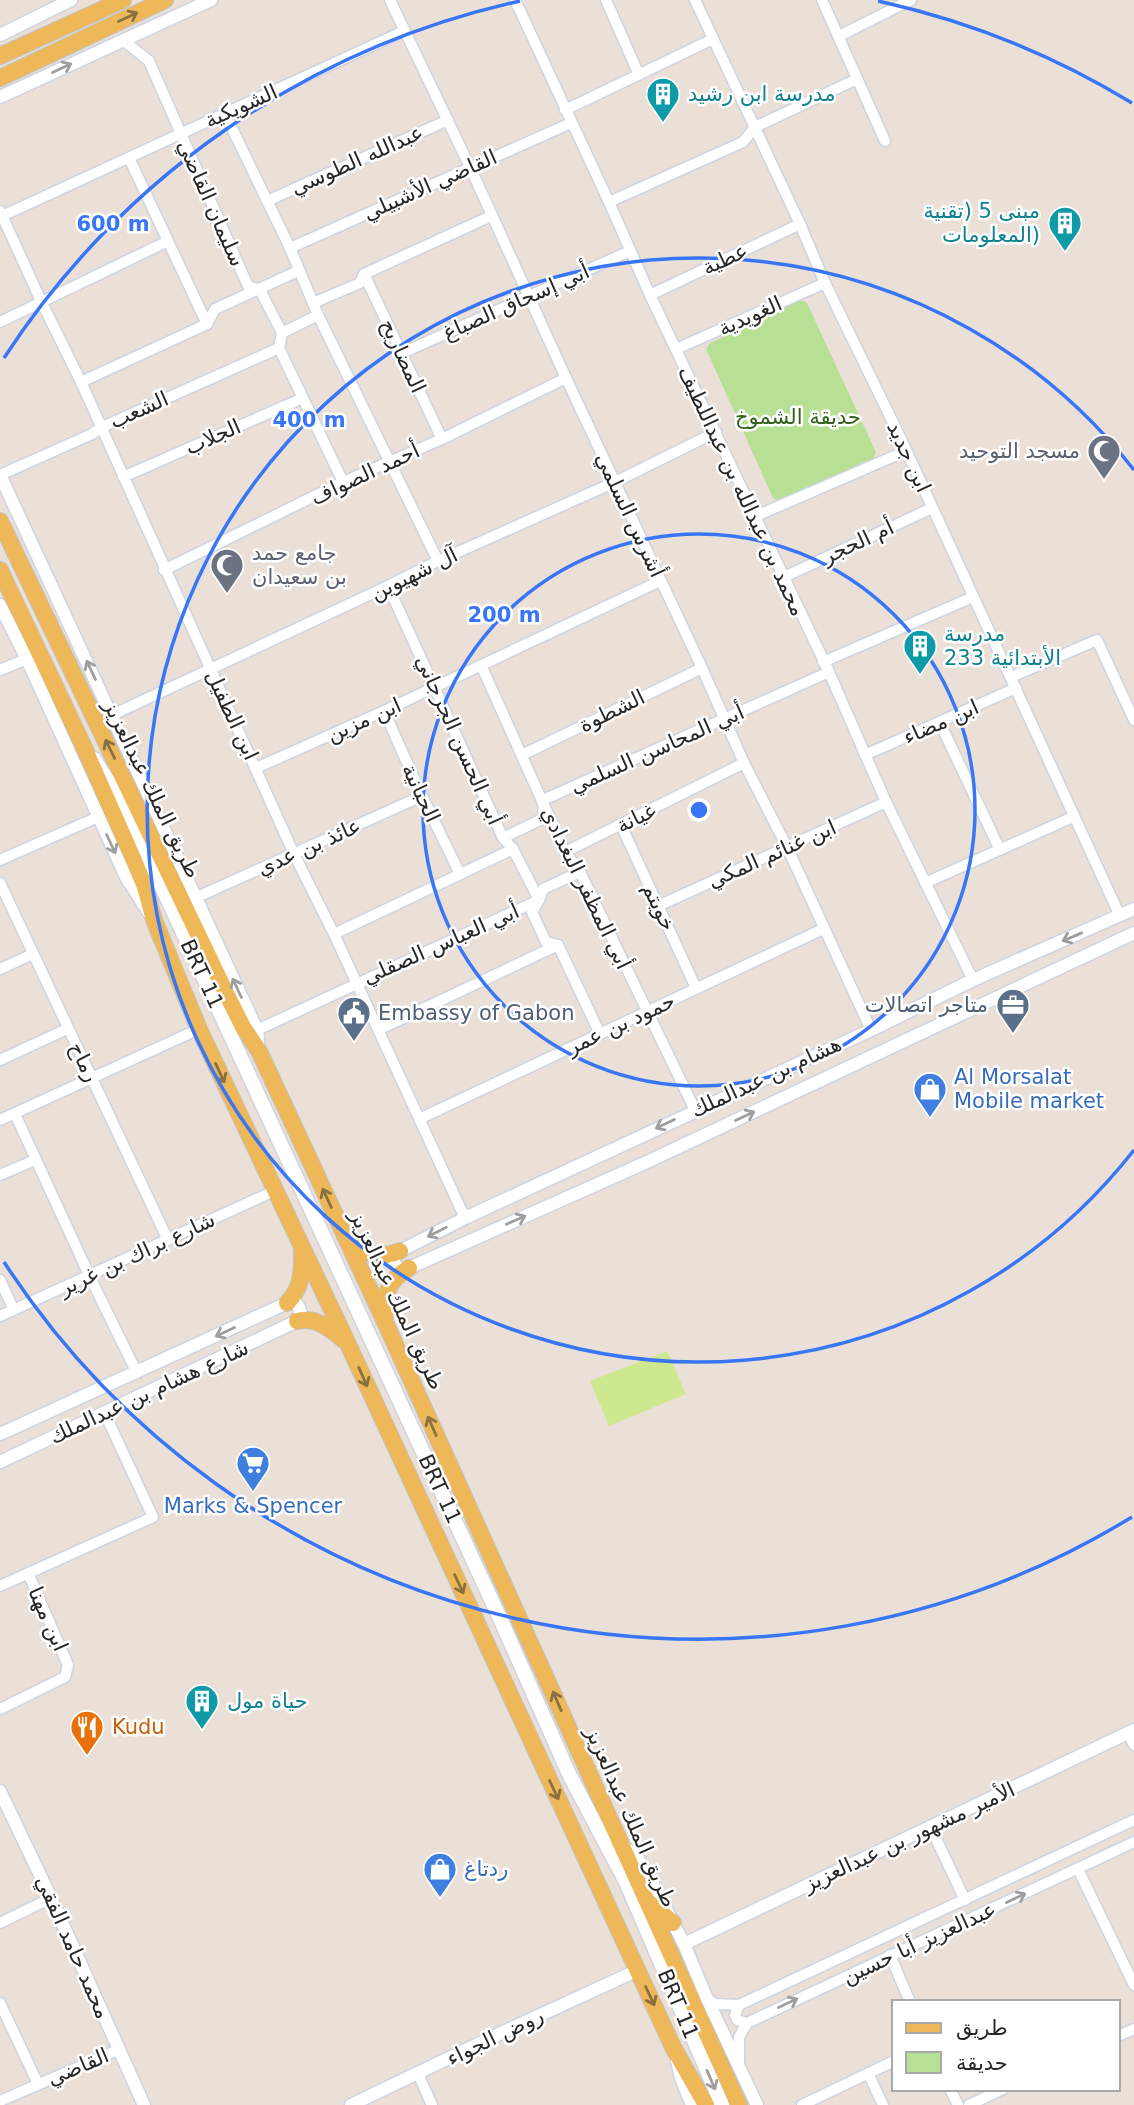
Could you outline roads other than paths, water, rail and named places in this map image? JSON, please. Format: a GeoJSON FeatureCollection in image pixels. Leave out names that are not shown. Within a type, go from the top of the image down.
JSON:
{"type":"FeatureCollection","features":[{"type":"Feature","properties":{"kind":"main road"},"geometry":{"type":"LineString","coordinates":[[0,56],[122,0]]}},
{"type":"Feature","properties":{"kind":"main road"},"geometry":{"type":"LineString","coordinates":[[0,78],[165,0]]}},
{"type":"Feature","properties":{"kind":"main road","name":"طريق الملك عبدالعزيز"},"geometry":{"type":"LineString","coordinates":[[0,522],[229,999],[259,1051],[385,1322],[623,1845],[643,1898],[739,2105]]}},
{"type":"Feature","properties":{"kind":"main road","name":"طريق الملك عبدالعزيز"},"geometry":{"type":"LineString","coordinates":[[2,575],[133,858],[154,920],[199,1029],[673,2047],[706,2105]]}},
{"type":"Feature","properties":{"kind":"main road","name":"BRT 11"},"geometry":{"type":"LineString","coordinates":[[82,743],[114,790],[156,874],[503,1625],[569,1774],[626,1882],[722,2105]]}},
{"type":"Feature","properties":{"kind":"main road","name":"BRT 11"},"geometry":{"type":"LineString","coordinates":[[125,781],[123,786],[126,802],[150,853],[156,874]]}},
{"type":"Feature","properties":{"kind":"main road"},"geometry":{"type":"LineString","coordinates":[[343,1233],[356,1248],[373,1255],[400,1251]]}},
{"type":"Feature","properties":{"kind":"main road"},"geometry":{"type":"LineString","coordinates":[[287,1303],[297,1292],[300,1283],[302,1250]]}},
{"type":"Feature","properties":{"kind":"main road"},"geometry":{"type":"LineString","coordinates":[[385,1322],[386,1292],[395,1278],[409,1268]]}},
{"type":"Feature","properties":{"kind":"main road"},"geometry":{"type":"LineString","coordinates":[[297,1321],[314,1320],[347,1342]]}},
{"type":"Feature","properties":{"kind":"main road"},"geometry":{"type":"LineString","coordinates":[[626,1882],[673,1923]]}},
{"type":"Feature","properties":{"kind":"street"},"geometry":{"type":"LineString","coordinates":[[0,36],[71,0]]}},
{"type":"Feature","properties":{"kind":"street"},"geometry":{"type":"LineString","coordinates":[[0,97],[211,0]]}},
{"type":"Feature","properties":{"kind":"street","name":"أشرس السلمي"},"geometry":{"type":"LineString","coordinates":[[390,0],[870,1030]]}},
{"type":"Feature","properties":{"kind":"street","name":"محمد بن عبدالله بن عبداللطيف"},"geometry":{"type":"LineString","coordinates":[[515,0],[629,251],[826,667],[968,982]]}},
{"type":"Feature","properties":{"kind":"street"},"geometry":{"type":"LineString","coordinates":[[606,0],[639,75]]}},
{"type":"Feature","properties":{"kind":"street","name":"ابن جديد"},"geometry":{"type":"LineString","coordinates":[[695,0],[1011,677],[1116,918]]}},
{"type":"Feature","properties":{"kind":"street"},"geometry":{"type":"LineString","coordinates":[[822,0],[885,141]]}},
{"type":"Feature","properties":{"kind":"street"},"geometry":{"type":"LineString","coordinates":[[839,36],[911,0]]}},
{"type":"Feature","properties":{"kind":"street","name":"الشويكية"},"geometry":{"type":"LineString","coordinates":[[1,213],[129,158],[404,31]]}},
{"type":"Feature","properties":{"kind":"street"},"geometry":{"type":"LineString","coordinates":[[565,110],[713,39]]}},
{"type":"Feature","properties":{"kind":"street","name":"سليمان القاضي"},"geometry":{"type":"LineString","coordinates":[[124,40],[149,61],[248,286],[260,290],[282,333]]}},
{"type":"Feature","properties":{"kind":"street"},"geometry":{"type":"LineString","coordinates":[[609,202],[743,142],[755,127],[857,79]]}},
{"type":"Feature","properties":{"kind":"street"},"geometry":{"type":"LineString","coordinates":[[225,114],[290,248],[318,315],[438,561]]}},
{"type":"Feature","properties":{"kind":"street","name":"عبدالله الطوسي"},"geometry":{"type":"LineString","coordinates":[[267,201],[448,120]]}},
{"type":"Feature","properties":{"kind":"street","name":"القاضي الأشبيلي"},"geometry":{"type":"LineString","coordinates":[[290,248],[571,122]]}},
{"type":"Feature","properties":{"kind":"street"},"geometry":{"type":"LineString","coordinates":[[129,158],[207,324]]}},
{"type":"Feature","properties":{"kind":"street","name":"ابن الطفيل"},"geometry":{"type":"LineString","coordinates":[[1,213],[81,382],[294,854],[334,934],[465,1218]]}},
{"type":"Feature","properties":{"kind":"street"},"geometry":{"type":"LineString","coordinates":[[313,303],[360,283],[364,274],[491,216]]}},
{"type":"Feature","properties":{"kind":"street","name":"عطية"},"geometry":{"type":"LineString","coordinates":[[650,295],[800,224]]}},
{"type":"Feature","properties":{"kind":"street"},"geometry":{"type":"LineString","coordinates":[[0,322],[168,241]]}},
{"type":"Feature","properties":{"kind":"street","name":"أبي إسحاق الصباغ"},"geometry":{"type":"LineString","coordinates":[[402,353],[629,251]]}},
{"type":"Feature","properties":{"kind":"street"},"geometry":{"type":"LineString","coordinates":[[81,382],[207,324],[215,310],[298,271]]}},
{"type":"Feature","properties":{"kind":"street","name":"المضاريح"},"geometry":{"type":"LineString","coordinates":[[364,274],[442,439]]}},
{"type":"Feature","properties":{"kind":"street","name":"الغويدية"},"geometry":{"type":"LineString","coordinates":[[676,349],[825,283]]}},
{"type":"Feature","properties":{"kind":"street"},"geometry":{"type":"LineString","coordinates":[[318,315],[282,333],[279,348],[343,482]]}},
{"type":"Feature","properties":{"kind":"street","name":"الشعب"},"geometry":{"type":"LineString","coordinates":[[0,475],[279,348]]}},
{"type":"Feature","properties":{"kind":"street","name":"أحمد الصواف"},"geometry":{"type":"LineString","coordinates":[[164,569],[566,378]]}},
{"type":"Feature","properties":{"kind":"street","name":"الجلاب"},"geometry":{"type":"LineString","coordinates":[[123,477],[303,398]]}},
{"type":"Feature","properties":{"kind":"street","name":"آل شهيوين"},"geometry":{"type":"LineString","coordinates":[[112,715],[438,561],[615,482],[716,432]]}},
{"type":"Feature","properties":{"kind":"street"},"geometry":{"type":"LineString","coordinates":[[756,516],[906,450]]}},
{"type":"Feature","properties":{"kind":"street"},"geometry":{"type":"LineString","coordinates":[[0,475],[257,1030],[259,1051]]}},
{"type":"Feature","properties":{"kind":"street","name":"أم الحجر"},"geometry":{"type":"LineString","coordinates":[[784,577],[932,508]]}},
{"type":"Feature","properties":{"kind":"street","name":"ابن مزين"},"geometry":{"type":"LineString","coordinates":[[256,768],[660,581]]}},
{"type":"Feature","properties":{"kind":"street","name":"أبي الحسن الجرجاني"},"geometry":{"type":"LineString","coordinates":[[388,586],[503,838],[513,849],[539,900],[533,912],[546,942],[558,945],[600,1034]]}},
{"type":"Feature","properties":{"kind":"street","name":"أبي المحاسن السلمي"},"geometry":{"type":"LineString","coordinates":[[503,838],[544,818],[543,800],[724,720],[826,667],[973,597]]}},
{"type":"Feature","properties":{"kind":"street"},"geometry":{"type":"LineString","coordinates":[[0,605],[126,877],[154,920]]}},
{"type":"Feature","properties":{"kind":"street"},"geometry":{"type":"LineString","coordinates":[[1011,677],[1097,640],[1134,720]]}},
{"type":"Feature","properties":{"kind":"street"},"geometry":{"type":"LineString","coordinates":[[0,670],[27,659]]}},
{"type":"Feature","properties":{"kind":"street","name":"أبي المظفر البغدادي"},"geometry":{"type":"LineString","coordinates":[[481,665],[565,852],[580,872],[695,1110]]}},
{"type":"Feature","properties":{"kind":"street","name":"الشطوة"},"geometry":{"type":"LineString","coordinates":[[522,755],[702,668]]}},
{"type":"Feature","properties":{"kind":"street","name":"ابن مضاء"},"geometry":{"type":"LineString","coordinates":[[866,755],[1016,688]]}},
{"type":"Feature","properties":{"kind":"street","name":"الحبانية"},"geometry":{"type":"LineString","coordinates":[[384,711],[460,874]]}},
{"type":"Feature","properties":{"kind":"street"},"geometry":{"type":"LineString","coordinates":[[940,723],[1000,850]]}},
{"type":"Feature","properties":{"kind":"street","name":"غيانة"},"geometry":{"type":"LineString","coordinates":[[565,852],[744,764]]}},
{"type":"Feature","properties":{"kind":"street","name":"عائذ بن عدي"},"geometry":{"type":"LineString","coordinates":[[195,898],[422,796]]}},
{"type":"Feature","properties":{"kind":"street","name":"ابن غنائم المكي"},"geometry":{"type":"LineString","coordinates":[[658,906],[886,802]]}},
{"type":"Feature","properties":{"kind":"street"},"geometry":{"type":"LineString","coordinates":[[0,860],[99,817]]}},
{"type":"Feature","properties":{"kind":"street"},"geometry":{"type":"LineString","coordinates":[[925,883],[1073,817]]}},
{"type":"Feature","properties":{"kind":"street","name":"خويتم"},"geometry":{"type":"LineString","coordinates":[[621,825],[696,988]]}},
{"type":"Feature","properties":{"kind":"street"},"geometry":{"type":"LineString","coordinates":[[334,934],[513,849]]}},
{"type":"Feature","properties":{"kind":"street","name":"أبي العباس الصقلي"},"geometry":{"type":"LineString","coordinates":[[257,1030],[356,982],[539,900],[543,889],[580,872]]}},
{"type":"Feature","properties":{"kind":"street","name":"رماح"},"geometry":{"type":"LineString","coordinates":[[0,883],[168,1240]]}},
{"type":"Feature","properties":{"kind":"street","name":"هشام بن عبدالملك"},"geometry":{"type":"LineString","coordinates":[[400,1251],[968,982],[1134,909]]}},
{"type":"Feature","properties":{"kind":"street"},"geometry":{"type":"LineString","coordinates":[[1116,918],[1121,939]]}},
{"type":"Feature","properties":{"kind":"street","name":"حمود بن عمر"},"geometry":{"type":"LineString","coordinates":[[419,1119],[823,929]]}},
{"type":"Feature","properties":{"kind":"street","name":"هشام بن عبدالملك"},"geometry":{"type":"LineString","coordinates":[[409,1268],[647,1162],[1134,933]]}},
{"type":"Feature","properties":{"kind":"street"},"geometry":{"type":"LineString","coordinates":[[378,1030],[558,945]]}},
{"type":"Feature","properties":{"kind":"street"},"geometry":{"type":"LineString","coordinates":[[0,969],[33,954]]}},
{"type":"Feature","properties":{"kind":"street"},"geometry":{"type":"LineString","coordinates":[[968,982],[974,1007]]}},
{"type":"Feature","properties":{"kind":"street"},"geometry":{"type":"LineString","coordinates":[[0,1060],[67,1029]]}},
{"type":"Feature","properties":{"kind":"street"},"geometry":{"type":"LineString","coordinates":[[0,1120],[199,1029]]}},
{"type":"Feature","properties":{"kind":"street"},"geometry":{"type":"LineString","coordinates":[[15,1114],[137,1373]]}},
{"type":"Feature","properties":{"kind":"street"},"geometry":{"type":"LineString","coordinates":[[0,1175],[35,1160]]}},
{"type":"Feature","properties":{"kind":"street","name":"شارع براك بن غرير"},"geometry":{"type":"LineString","coordinates":[[0,1316],[274,1191]]}},
{"type":"Feature","properties":{"kind":"street"},"geometry":{"type":"LineString","coordinates":[[400,1251],[394,1257],[394,1265],[400,1269],[409,1268]]}},
{"type":"Feature","properties":{"kind":"street"},"geometry":{"type":"LineString","coordinates":[[0,1280],[14,1310]]}},
{"type":"Feature","properties":{"kind":"street"},"geometry":{"type":"LineString","coordinates":[[287,1303],[296,1303],[299,1307],[301,1313],[297,1321]]}},
{"type":"Feature","properties":{"kind":"street","name":"شارع هشام بن عبدالملك"},"geometry":{"type":"LineString","coordinates":[[0,1434],[287,1303]]}},
{"type":"Feature","properties":{"kind":"street","name":"شارع هشام بن عبدالملك"},"geometry":{"type":"LineString","coordinates":[[0,1462],[297,1321]]}},
{"type":"Feature","properties":{"kind":"street"},"geometry":{"type":"LineString","coordinates":[[0,1586],[153,1517],[105,1413]]}},
{"type":"Feature","properties":{"kind":"street","name":"ابن مهنا"},"geometry":{"type":"LineString","coordinates":[[0,1709],[65,1677],[68,1665],[28,1573]]}},
{"type":"Feature","properties":{"kind":"street","name":"الأمير مشهور بن عبدالعزيز"},"geometry":{"type":"LineString","coordinates":[[684,1944],[930,1826],[1132,1736]]}},
{"type":"Feature","properties":{"kind":"street","name":"محمد حامد الفقي"},"geometry":{"type":"LineString","coordinates":[[0,1791],[144,2105]]}},
{"type":"Feature","properties":{"kind":"street","name":"عبدالعزيز أبا حسين"},"geometry":{"type":"LineString","coordinates":[[739,2005],[1134,1820]]}},
{"type":"Feature","properties":{"kind":"street"},"geometry":{"type":"LineString","coordinates":[[930,1826],[965,1900]]}},
{"type":"Feature","properties":{"kind":"street","name":"عبدالعزيز أبا حسين"},"geometry":{"type":"LineString","coordinates":[[747,2023],[1134,1843]]}},
{"type":"Feature","properties":{"kind":"street"},"geometry":{"type":"LineString","coordinates":[[623,1845],[642,1864],[684,1944],[757,2105]]}},
{"type":"Feature","properties":{"kind":"street"},"geometry":{"type":"LineString","coordinates":[[1079,1869],[1134,1985]]}},
{"type":"Feature","properties":{"kind":"street"},"geometry":{"type":"LineString","coordinates":[[0,1923],[51,1898]]}},
{"type":"Feature","properties":{"kind":"street"},"geometry":{"type":"LineString","coordinates":[[890,1955],[909,2000]]}},
{"type":"Feature","properties":{"kind":"street","name":"روض الجواء"},"geometry":{"type":"LineString","coordinates":[[351,2105],[638,1970]]}},
{"type":"Feature","properties":{"kind":"street"},"geometry":{"type":"LineString","coordinates":[[707,1999],[716,2004],[739,2005],[735,2015],[737,2021],[747,2023],[739,2037],[737,2048],[740,2068]]}},
{"type":"Feature","properties":{"kind":"street"},"geometry":{"type":"LineString","coordinates":[[0,2003],[38,2084]]}},
{"type":"Feature","properties":{"kind":"street"},"geometry":{"type":"LineString","coordinates":[[673,2047],[692,2105]]}},
{"type":"Feature","properties":{"kind":"street","name":"القاضي"},"geometry":{"type":"LineString","coordinates":[[0,2101],[118,2050]]}},
{"type":"Feature","properties":{"kind":"street"},"geometry":{"type":"LineString","coordinates":[[802,2105],[892,2062]]}},
{"type":"Feature","properties":{"kind":"street"},"geometry":{"type":"LineString","coordinates":[[868,2073],[883,2105]]}},
{"type":"Feature","properties":{"kind":"street"},"geometry":{"type":"LineString","coordinates":[[418,2074],[432,2105]]}},
{"type":"Feature","properties":{"kind":"street"},"geometry":{"type":"LineString","coordinates":[[969,2105],[999,2091]]}},
{"type":"Feature","properties":{"kind":"place","name":"مدرسة ابن رشيد"},"geometry":{"type":"Point","coordinates":[663,124]}},
{"type":"Feature","properties":{"kind":"place","name":"مبنى 5 (تقنية المعلومات)"},"geometry":{"type":"Point","coordinates":[1065,253]}},
{"type":"Feature","properties":{"kind":"place","name":"مسجد التوحيد"},"geometry":{"type":"Point","coordinates":[1104,481]}},
{"type":"Feature","properties":{"kind":"place","name":"جامع حمد بن سعيدان"},"geometry":{"type":"Point","coordinates":[227,595]}},
{"type":"Feature","properties":{"kind":"place","name":"مدرسة الأبتدائية 233"},"geometry":{"type":"Point","coordinates":[920,676]}},
{"type":"Feature","properties":{"kind":"place","name":"متاجر اتصالات"},"geometry":{"type":"Point","coordinates":[1013,1035]}},
{"type":"Feature","properties":{"kind":"place","name":"Embassy of Gabon"},"geometry":{"type":"Point","coordinates":[354,1043]}},
{"type":"Feature","properties":{"kind":"place","name":"Al Morsalat Mobile market"},"geometry":{"type":"Point","coordinates":[930,1119]}},
{"type":"Feature","properties":{"kind":"place","name":"Marks & Spencer"},"geometry":{"type":"Point","coordinates":[253,1493]}},
{"type":"Feature","properties":{"kind":"place","name":"حياة مول"},"geometry":{"type":"Point","coordinates":[202,1731]}},
{"type":"Feature","properties":{"kind":"place","name":"Kudu"},"geometry":{"type":"Point","coordinates":[87,1757]}},
{"type":"Feature","properties":{"kind":"place","name":"ردتاغ"},"geometry":{"type":"Point","coordinates":[440,1899]}},
{"type":"Feature","properties":{"kind":"park label","name":"حديقة الشموخ"},"geometry":{"type":"Point","coordinates":[798,417]}}]}
